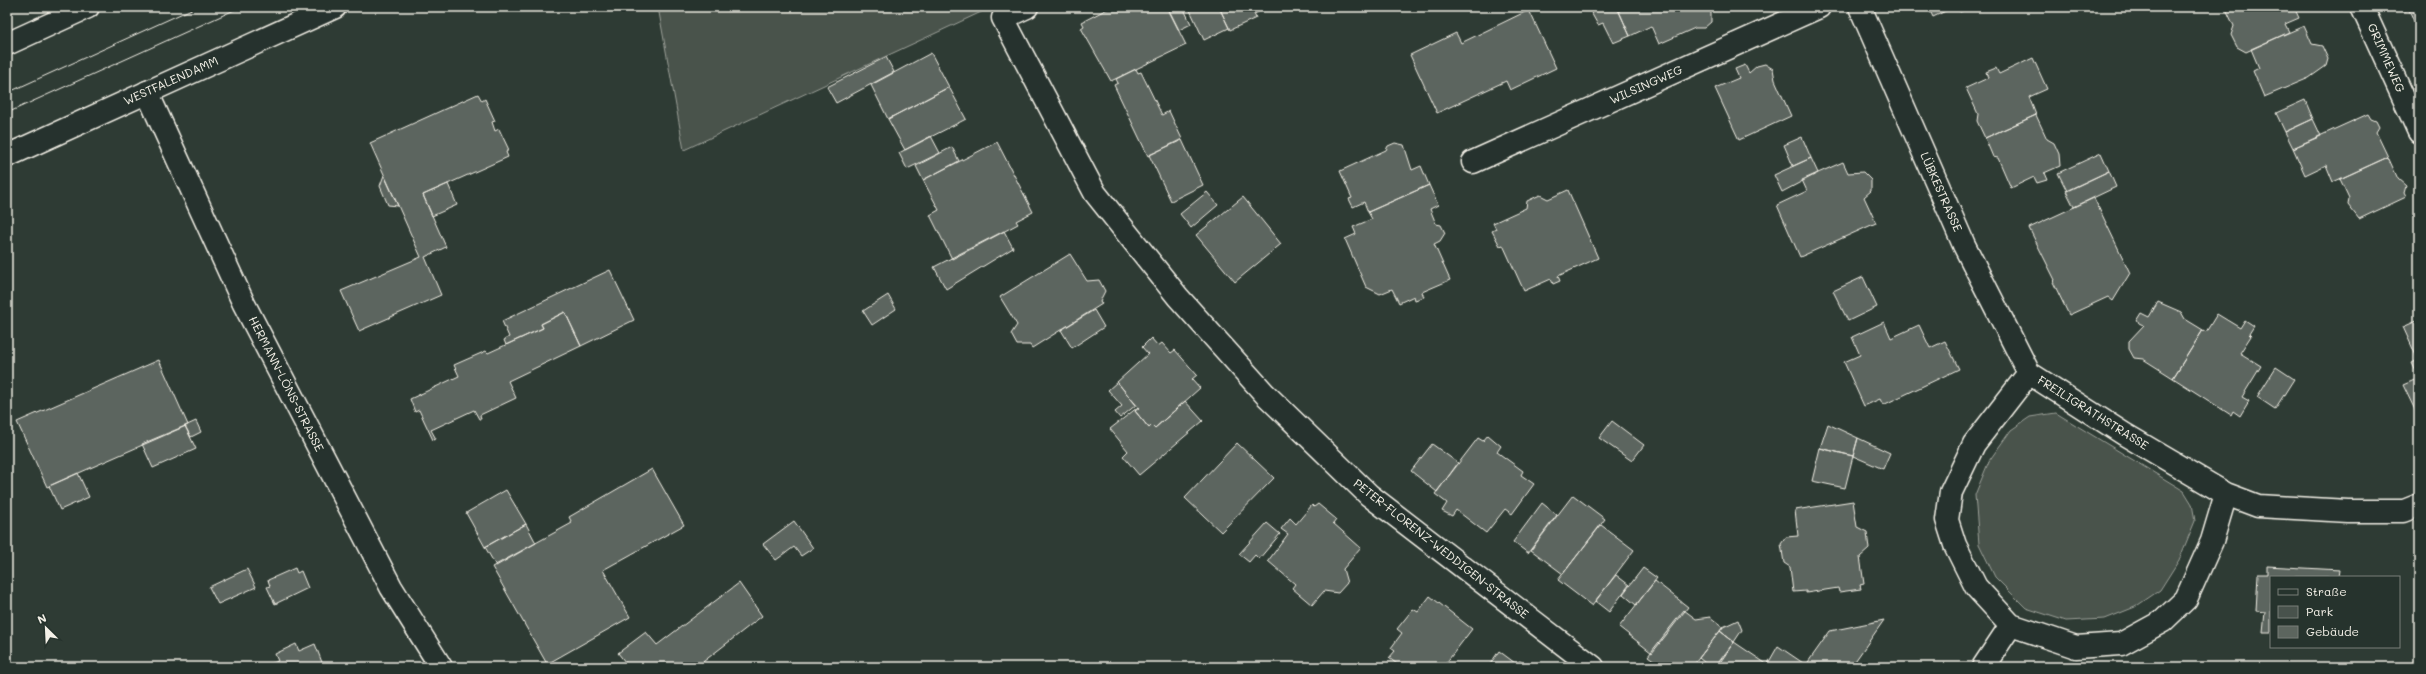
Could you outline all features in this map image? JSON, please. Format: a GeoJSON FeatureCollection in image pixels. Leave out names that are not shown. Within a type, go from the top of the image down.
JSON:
{"type":"FeatureCollection","features":[{"type":"Feature","properties":{"kind":"street"},"geometry":{"type":"LineString","coordinates":[[7,44],[88,7]]}},
{"type":"Feature","properties":{"kind":"street","name":"WESTFALENDAMM"},"geometry":{"type":"LineString","coordinates":[[7,156],[335,7]]}},
{"type":"Feature","properties":{"kind":"street","name":"PETER-FLORENZ-WEDDIGEN-STRASSE"},"geometry":{"type":"LineString","coordinates":[[1027,7],[1003,18],[1095,193],[1178,298],[1265,394],[1369,495],[1593,667]]}},
{"type":"Feature","properties":{"kind":"street","name":"WILSINGWEG"},"geometry":{"type":"LineString","coordinates":[[1473,162],[1819,7]]}},
{"type":"Feature","properties":{"kind":"street","name":"LÜBKESTRASSE"},"geometry":{"type":"LineString","coordinates":[[1860,7],[1964,245],[2030,373]]}},
{"type":"Feature","properties":{"kind":"street","name":"GRIMMEWEG"},"geometry":{"type":"LineString","coordinates":[[2362,7],[2419,132]]}},
{"type":"Feature","properties":{"kind":"street","name":"HERMANN-LÖNS-STRASSE"},"geometry":{"type":"LineString","coordinates":[[147,92],[248,311],[391,587],[442,667]]}},
{"type":"Feature","properties":{"kind":"street","name":"FREILIGRATHSTRASSE"},"geometry":{"type":"LineString","coordinates":[[2226,494],[2212,540],[2186,599],[2163,621],[2121,644],[2076,647],[2011,625],[1976,587],[1955,545],[1947,520],[1951,492],[1974,444],[2030,373],[2124,434],[2226,494],[2258,506],[2348,511],[2404,511],[2419,505]]}},
{"type":"Feature","properties":{"kind":"street"},"geometry":{"type":"LineString","coordinates":[[1983,667],[2011,625]]}},
{"type":"Feature","properties":{"kind":"green space"},"geometry":{"type":"Polygon","coordinates":[[[658,7],[992,7],[684,150],[658,7]]]}},
{"type":"Feature","properties":{"kind":"green space"},"geometry":{"type":"Polygon","coordinates":[[[2056,413],[2184,491],[2192,504],[2195,521],[2179,560],[2160,590],[2135,607],[2105,619],[2066,621],[2026,608],[1995,577],[1979,544],[1975,495],[1989,461],[2011,430],[2030,417],[2056,413]]]}},
{"type":"Feature","properties":{"kind":"building"},"geometry":{"type":"Polygon","coordinates":[[[1111,7],[1167,7],[1186,45],[1111,81],[1081,28],[1084,26],[1082,22],[1111,7]]]}},
{"type":"Feature","properties":{"kind":"building"},"geometry":{"type":"Polygon","coordinates":[[[1175,7],[1183,7],[1191,24],[1179,30],[1169,10],[1175,7]]]}},
{"type":"Feature","properties":{"kind":"building"},"geometry":{"type":"Polygon","coordinates":[[[1219,7],[1229,28],[1204,40],[1189,8],[1219,7]]]}},
{"type":"Feature","properties":{"kind":"building"},"geometry":{"type":"Polygon","coordinates":[[[1219,7],[1268,7],[1254,14],[1256,18],[1230,30],[1219,7]]]}},
{"type":"Feature","properties":{"kind":"building"},"geometry":{"type":"Polygon","coordinates":[[[1588,7],[1617,7],[1630,36],[1613,43],[1603,23],[1598,25],[1588,7]]]}},
{"type":"Feature","properties":{"kind":"building"},"geometry":{"type":"Polygon","coordinates":[[[1617,7],[1705,7],[1711,11],[1711,22],[1704,28],[1695,28],[1659,44],[1651,26],[1630,36],[1617,7]]]}},
{"type":"Feature","properties":{"kind":"building"},"geometry":{"type":"Polygon","coordinates":[[[1928,7],[1954,7],[1933,17],[1928,7]]]}},
{"type":"Feature","properties":{"kind":"building"},"geometry":{"type":"Polygon","coordinates":[[[1957,7],[1968,7],[1969,8],[1960,12],[1957,7]]]}},
{"type":"Feature","properties":{"kind":"building"},"geometry":{"type":"Polygon","coordinates":[[[2225,7],[2294,7],[2299,18],[2285,24],[2289,32],[2246,52],[2237,47],[2231,35],[2234,26],[2225,7]]]}},
{"type":"Feature","properties":{"kind":"building"},"geometry":{"type":"Polygon","coordinates":[[[2396,7],[2419,7],[2419,32],[2409,10],[2405,11],[2396,7]]]}},
{"type":"Feature","properties":{"kind":"building"},"geometry":{"type":"Polygon","coordinates":[[[1529,10],[1556,68],[1510,90],[1506,81],[1437,113],[1410,55],[1456,33],[1461,43],[1529,10]]]}},
{"type":"Feature","properties":{"kind":"building"},"geometry":{"type":"Polygon","coordinates":[[[2304,26],[2312,44],[2322,46],[2328,59],[2326,66],[2309,78],[2264,97],[2253,71],[2259,68],[2251,49],[2304,26]]]}},
{"type":"Feature","properties":{"kind":"building"},"geometry":{"type":"Polygon","coordinates":[[[931,53],[949,87],[888,119],[871,85],[931,53]]]}},
{"type":"Feature","properties":{"kind":"building"},"geometry":{"type":"Polygon","coordinates":[[[886,57],[894,72],[836,103],[827,87],[886,57]]]}},
{"type":"Feature","properties":{"kind":"building"},"geometry":{"type":"Polygon","coordinates":[[[2033,58],[2047,89],[2029,97],[2036,115],[1985,138],[1977,121],[1978,114],[1966,88],[1988,78],[1986,72],[1996,68],[1999,74],[2033,58]]]}},
{"type":"Feature","properties":{"kind":"building"},"geometry":{"type":"Polygon","coordinates":[[[1765,64],[1773,69],[1775,80],[1791,116],[1739,140],[1715,88],[1739,78],[1735,69],[1745,65],[1749,73],[1757,66],[1765,64]]]}},
{"type":"Feature","properties":{"kind":"building"},"geometry":{"type":"Polygon","coordinates":[[[1136,69],[1138,73],[1141,72],[1162,115],[1169,111],[1182,139],[1148,156],[1114,85],[1118,83],[1116,79],[1136,69]]]}},
{"type":"Feature","properties":{"kind":"building"},"geometry":{"type":"Polygon","coordinates":[[[949,87],[966,119],[905,150],[888,119],[949,87]]]}},
{"type":"Feature","properties":{"kind":"building"},"geometry":{"type":"Polygon","coordinates":[[[478,94],[482,101],[485,99],[495,121],[492,122],[495,131],[499,129],[509,150],[506,152],[508,157],[423,195],[446,247],[425,257],[441,295],[359,331],[341,291],[421,257],[370,143],[478,94]]]}},
{"type":"Feature","properties":{"kind":"building"},"geometry":{"type":"Polygon","coordinates":[[[2305,100],[2313,119],[2285,132],[2276,113],[2305,100]]]}},
{"type":"Feature","properties":{"kind":"building"},"geometry":{"type":"Polygon","coordinates":[[[2368,114],[2371,119],[2376,121],[2379,127],[2376,132],[2388,157],[2333,182],[2326,165],[2305,175],[2293,148],[2368,114]]]}},
{"type":"Feature","properties":{"kind":"building"},"geometry":{"type":"Polygon","coordinates":[[[2036,115],[2047,139],[2054,143],[2059,154],[2060,166],[2044,173],[2047,180],[2037,183],[2034,177],[2011,188],[1998,158],[1993,157],[1985,138],[2036,115]]]}},
{"type":"Feature","properties":{"kind":"building"},"geometry":{"type":"Polygon","coordinates":[[[2313,119],[2321,136],[2293,148],[2285,132],[2313,119]]]}},
{"type":"Feature","properties":{"kind":"building"},"geometry":{"type":"Polygon","coordinates":[[[931,136],[940,153],[907,169],[899,153],[931,136]]]}},
{"type":"Feature","properties":{"kind":"building"},"geometry":{"type":"Polygon","coordinates":[[[1802,137],[1811,158],[1793,166],[1784,145],[1802,137]]]}},
{"type":"Feature","properties":{"kind":"building"},"geometry":{"type":"Polygon","coordinates":[[[1182,140],[1203,185],[1171,201],[1149,155],[1182,140]]]}},
{"type":"Feature","properties":{"kind":"building"},"geometry":{"type":"Polygon","coordinates":[[[997,142],[1033,212],[1016,221],[1018,224],[952,259],[930,215],[939,210],[923,180],[997,142]]]}},
{"type":"Feature","properties":{"kind":"building"},"geometry":{"type":"Polygon","coordinates":[[[1395,143],[1404,145],[1412,170],[1421,166],[1429,185],[1368,212],[1364,202],[1353,207],[1349,199],[1352,198],[1340,171],[1386,150],[1388,146],[1395,143]]]}},
{"type":"Feature","properties":{"kind":"building"},"geometry":{"type":"Polygon","coordinates":[[[952,147],[959,161],[923,180],[916,166],[952,147]]]}},
{"type":"Feature","properties":{"kind":"building"},"geometry":{"type":"Polygon","coordinates":[[[2101,153],[2109,171],[2067,191],[2058,173],[2101,153]]]}},
{"type":"Feature","properties":{"kind":"building"},"geometry":{"type":"Polygon","coordinates":[[[2388,157],[2398,179],[2406,186],[2404,193],[2406,197],[2359,219],[2348,205],[2349,198],[2340,179],[2388,157]]]}},
{"type":"Feature","properties":{"kind":"building"},"geometry":{"type":"Polygon","coordinates":[[[1811,158],[1818,173],[1782,192],[1774,175],[1811,158]]]}},
{"type":"Feature","properties":{"kind":"building"},"geometry":{"type":"Polygon","coordinates":[[[1843,162],[1848,173],[1863,172],[1871,180],[1871,191],[1864,197],[1876,223],[1800,257],[1777,205],[1807,191],[1802,180],[1843,162]]]}},
{"type":"Feature","properties":{"kind":"building"},"geometry":{"type":"Polygon","coordinates":[[[2109,171],[2116,187],[2074,207],[2066,191],[2109,171]]]}},
{"type":"Feature","properties":{"kind":"building"},"geometry":{"type":"Polygon","coordinates":[[[384,175],[398,206],[388,205],[380,186],[384,175]]]}},
{"type":"Feature","properties":{"kind":"building"},"geometry":{"type":"Polygon","coordinates":[[[448,184],[457,205],[432,216],[423,195],[448,184]]]}},
{"type":"Feature","properties":{"kind":"building"},"geometry":{"type":"Polygon","coordinates":[[[1429,185],[1438,205],[1430,209],[1436,224],[1441,225],[1445,233],[1440,241],[1434,244],[1450,280],[1422,292],[1424,297],[1415,300],[1414,296],[1399,303],[1392,289],[1380,294],[1366,287],[1345,239],[1356,234],[1353,227],[1372,219],[1368,212],[1429,185]]]}},
{"type":"Feature","properties":{"kind":"building"},"geometry":{"type":"Polygon","coordinates":[[[1568,190],[1598,258],[1558,276],[1560,281],[1553,284],[1551,279],[1524,291],[1503,245],[1500,246],[1492,231],[1496,229],[1493,223],[1526,208],[1527,201],[1540,195],[1548,199],[1568,190]]]}},
{"type":"Feature","properties":{"kind":"building"},"geometry":{"type":"Polygon","coordinates":[[[1207,192],[1218,205],[1191,228],[1180,214],[1207,192]]]}},
{"type":"Feature","properties":{"kind":"building"},"geometry":{"type":"Polygon","coordinates":[[[1243,197],[1281,244],[1235,282],[1196,235],[1243,197]]]}},
{"type":"Feature","properties":{"kind":"building"},"geometry":{"type":"Polygon","coordinates":[[[2094,198],[2130,273],[2113,301],[2108,297],[2069,315],[2053,282],[2055,280],[2029,228],[2094,198]]]}},
{"type":"Feature","properties":{"kind":"building"},"geometry":{"type":"Polygon","coordinates":[[[1004,231],[1013,248],[946,289],[934,267],[1004,231]]]}},
{"type":"Feature","properties":{"kind":"building"},"geometry":{"type":"Polygon","coordinates":[[[1070,254],[1087,281],[1099,280],[1105,291],[1100,301],[1102,304],[1032,348],[1030,345],[1017,345],[1011,334],[1017,325],[1000,297],[1070,254]]]}},
{"type":"Feature","properties":{"kind":"building"},"geometry":{"type":"Polygon","coordinates":[[[610,270],[634,320],[581,346],[565,312],[541,324],[543,328],[506,345],[504,340],[509,337],[502,321],[610,270]]]}},
{"type":"Feature","properties":{"kind":"building"},"geometry":{"type":"Polygon","coordinates":[[[1863,277],[1877,307],[1848,321],[1833,291],[1863,277]]]}},
{"type":"Feature","properties":{"kind":"building"},"geometry":{"type":"Polygon","coordinates":[[[888,295],[896,309],[872,325],[863,311],[888,295]]]}},
{"type":"Feature","properties":{"kind":"building"},"geometry":{"type":"Polygon","coordinates":[[[2158,302],[2181,312],[2185,319],[2203,330],[2173,378],[2143,359],[2134,358],[2129,349],[2129,341],[2144,325],[2136,321],[2141,313],[2149,317],[2158,302]]]}},
{"type":"Feature","properties":{"kind":"building"},"geometry":{"type":"Polygon","coordinates":[[[1094,310],[1104,327],[1072,348],[1061,330],[1094,310]]]}},
{"type":"Feature","properties":{"kind":"building"},"geometry":{"type":"Polygon","coordinates":[[[565,312],[581,346],[508,381],[516,398],[480,415],[481,419],[479,419],[474,410],[431,430],[436,439],[433,440],[419,410],[415,412],[410,399],[459,376],[454,365],[486,351],[488,353],[543,328],[541,324],[565,312]]]}},
{"type":"Feature","properties":{"kind":"building"},"geometry":{"type":"Polygon","coordinates":[[[2217,314],[2240,328],[2245,320],[2254,326],[2249,334],[2251,336],[2240,353],[2261,366],[2242,397],[2249,401],[2240,416],[2233,411],[2231,415],[2173,378],[2203,330],[2206,332],[2217,314]]]}},
{"type":"Feature","properties":{"kind":"building"},"geometry":{"type":"Polygon","coordinates":[[[2419,320],[2419,360],[2418,360],[2403,327],[2419,320]]]}},
{"type":"Feature","properties":{"kind":"building"},"geometry":{"type":"Polygon","coordinates":[[[1884,322],[1891,338],[1919,325],[1930,348],[1945,341],[1959,369],[1883,405],[1880,399],[1864,406],[1844,362],[1860,355],[1852,337],[1884,322]]]}},
{"type":"Feature","properties":{"kind":"building"},"geometry":{"type":"Polygon","coordinates":[[[1151,338],[1158,346],[1162,343],[1171,353],[1175,350],[1197,375],[1192,379],[1200,388],[1155,428],[1152,425],[1149,428],[1135,411],[1139,408],[1117,382],[1148,354],[1142,347],[1151,338]]]}},
{"type":"Feature","properties":{"kind":"building"},"geometry":{"type":"Polygon","coordinates":[[[159,360],[188,425],[47,487],[17,422],[159,360]]]}},
{"type":"Feature","properties":{"kind":"building"},"geometry":{"type":"Polygon","coordinates":[[[2419,360],[2419,378],[2412,363],[2419,360]]]}},
{"type":"Feature","properties":{"kind":"building"},"geometry":{"type":"Polygon","coordinates":[[[2276,367],[2294,379],[2275,409],[2257,397],[2276,367]]]}},
{"type":"Feature","properties":{"kind":"building"},"geometry":{"type":"Polygon","coordinates":[[[2419,378],[2419,411],[2416,412],[2403,385],[2419,378]]]}},
{"type":"Feature","properties":{"kind":"building"},"geometry":{"type":"Polygon","coordinates":[[[1117,382],[1136,405],[1120,418],[1115,412],[1122,406],[1108,390],[1117,382]]]}},
{"type":"Feature","properties":{"kind":"building"},"geometry":{"type":"Polygon","coordinates":[[[1185,401],[1203,421],[1139,475],[1123,456],[1128,451],[1110,429],[1138,407],[1135,411],[1149,428],[1152,425],[1155,428],[1185,401]]]}},
{"type":"Feature","properties":{"kind":"building"},"geometry":{"type":"Polygon","coordinates":[[[196,421],[201,432],[191,437],[185,426],[196,421]]]}},
{"type":"Feature","properties":{"kind":"building"},"geometry":{"type":"Polygon","coordinates":[[[1612,421],[1644,445],[1632,461],[1599,438],[1612,421]]]}},
{"type":"Feature","properties":{"kind":"building"},"geometry":{"type":"Polygon","coordinates":[[[1828,424],[1858,438],[1853,456],[1820,448],[1828,424]]]}},
{"type":"Feature","properties":{"kind":"building"},"geometry":{"type":"Polygon","coordinates":[[[185,426],[196,449],[153,468],[142,444],[185,426]]]}},
{"type":"Feature","properties":{"kind":"building"},"geometry":{"type":"Polygon","coordinates":[[[1488,435],[1501,446],[1497,452],[1523,471],[1521,475],[1534,484],[1512,514],[1505,509],[1486,533],[1456,510],[1452,516],[1442,511],[1447,503],[1435,494],[1478,438],[1483,441],[1488,435]]]}},
{"type":"Feature","properties":{"kind":"building"},"geometry":{"type":"Polygon","coordinates":[[[1858,438],[1890,453],[1883,469],[1853,456],[1858,438]]]}},
{"type":"Feature","properties":{"kind":"building"},"geometry":{"type":"Polygon","coordinates":[[[1237,443],[1274,478],[1221,532],[1185,498],[1237,443]]]}},
{"type":"Feature","properties":{"kind":"building"},"geometry":{"type":"Polygon","coordinates":[[[1432,444],[1458,463],[1437,492],[1411,471],[1432,444]]]}},
{"type":"Feature","properties":{"kind":"building"},"geometry":{"type":"Polygon","coordinates":[[[1820,448],[1853,456],[1845,488],[1812,481],[1820,448]]]}},
{"type":"Feature","properties":{"kind":"building"},"geometry":{"type":"Polygon","coordinates":[[[652,469],[684,525],[603,570],[630,617],[547,664],[492,567],[572,523],[569,517],[652,469]]]}},
{"type":"Feature","properties":{"kind":"building"},"geometry":{"type":"Polygon","coordinates":[[[78,473],[89,497],[60,510],[49,486],[78,473]]]}},
{"type":"Feature","properties":{"kind":"building"},"geometry":{"type":"Polygon","coordinates":[[[506,490],[526,524],[485,547],[466,513],[506,490]]]}},
{"type":"Feature","properties":{"kind":"building"},"geometry":{"type":"Polygon","coordinates":[[[1573,495],[1605,519],[1563,574],[1531,550],[1573,495]]]}},
{"type":"Feature","properties":{"kind":"building"},"geometry":{"type":"Polygon","coordinates":[[[1853,501],[1857,527],[1867,532],[1869,549],[1860,557],[1864,584],[1860,585],[1861,589],[1839,592],[1838,588],[1806,593],[1806,591],[1793,592],[1790,567],[1784,563],[1781,544],[1786,537],[1798,536],[1795,510],[1853,501]]]}},
{"type":"Feature","properties":{"kind":"building"},"geometry":{"type":"Polygon","coordinates":[[[1542,503],[1557,515],[1528,553],[1513,542],[1542,503]]]}},
{"type":"Feature","properties":{"kind":"building"},"geometry":{"type":"Polygon","coordinates":[[[1318,504],[1336,519],[1333,523],[1361,548],[1343,569],[1347,583],[1338,593],[1324,591],[1312,605],[1292,588],[1295,584],[1268,561],[1288,534],[1281,529],[1290,518],[1296,524],[1312,505],[1314,507],[1318,504]]]}},
{"type":"Feature","properties":{"kind":"building"},"geometry":{"type":"Polygon","coordinates":[[[794,521],[813,548],[801,556],[794,547],[776,560],[763,544],[794,521]]]}},
{"type":"Feature","properties":{"kind":"building"},"geometry":{"type":"Polygon","coordinates":[[[1267,523],[1280,534],[1259,559],[1255,555],[1249,562],[1239,554],[1267,523]]]}},
{"type":"Feature","properties":{"kind":"building"},"geometry":{"type":"Polygon","coordinates":[[[526,524],[536,543],[496,566],[485,547],[526,524]]]}},
{"type":"Feature","properties":{"kind":"building"},"geometry":{"type":"Polygon","coordinates":[[[1601,525],[1634,550],[1592,606],[1558,580],[1601,525]]]}},
{"type":"Feature","properties":{"kind":"building"},"geometry":{"type":"Polygon","coordinates":[[[2267,566],[2340,570],[2339,576],[2270,576],[2270,632],[2263,632],[2265,612],[2256,611],[2258,574],[2267,574],[2267,566]]]}},
{"type":"Feature","properties":{"kind":"building"},"geometry":{"type":"Polygon","coordinates":[[[295,568],[297,573],[301,571],[308,588],[275,604],[267,587],[270,586],[268,580],[295,568]]]}},
{"type":"Feature","properties":{"kind":"building"},"geometry":{"type":"Polygon","coordinates":[[[1643,568],[1657,578],[1636,605],[1623,594],[1643,568]]]}},
{"type":"Feature","properties":{"kind":"building"},"geometry":{"type":"Polygon","coordinates":[[[247,569],[256,587],[218,604],[209,587],[247,569]]]}},
{"type":"Feature","properties":{"kind":"building"},"geometry":{"type":"Polygon","coordinates":[[[1616,575],[1629,585],[1609,612],[1595,601],[1616,575]]]}},
{"type":"Feature","properties":{"kind":"building"},"geometry":{"type":"Polygon","coordinates":[[[1655,581],[1688,607],[1652,653],[1619,627],[1655,581]]]}},
{"type":"Feature","properties":{"kind":"building"},"geometry":{"type":"Polygon","coordinates":[[[739,583],[762,616],[699,665],[700,667],[629,667],[618,653],[646,632],[657,645],[739,583]]]}},
{"type":"Feature","properties":{"kind":"building"},"geometry":{"type":"Polygon","coordinates":[[[1430,596],[1472,629],[1443,667],[1401,667],[1389,658],[1395,651],[1391,648],[1402,633],[1397,629],[1413,609],[1418,612],[1430,596]]]}},
{"type":"Feature","properties":{"kind":"building"},"geometry":{"type":"Polygon","coordinates":[[[1684,610],[1696,619],[1710,617],[1723,627],[1692,667],[1663,667],[1648,656],[1684,610]]]}},
{"type":"Feature","properties":{"kind":"building"},"geometry":{"type":"Polygon","coordinates":[[[1738,620],[1742,630],[1734,642],[1720,631],[1723,627],[1738,620]]]}},
{"type":"Feature","properties":{"kind":"building"},"geometry":{"type":"Polygon","coordinates":[[[1884,620],[1851,667],[1829,667],[1826,665],[1824,667],[1766,667],[1778,646],[1806,665],[1830,631],[1884,620]]]}},
{"type":"Feature","properties":{"kind":"building"},"geometry":{"type":"Polygon","coordinates":[[[1720,631],[1734,642],[1715,667],[1710,667],[1699,658],[1720,631]]]}},
{"type":"Feature","properties":{"kind":"building"},"geometry":{"type":"Polygon","coordinates":[[[1734,642],[1768,665],[1766,667],[1717,667],[1734,642]]]}},
{"type":"Feature","properties":{"kind":"building"},"geometry":{"type":"Polygon","coordinates":[[[296,644],[299,651],[315,644],[323,665],[328,663],[330,667],[263,667],[278,661],[275,654],[296,644]]]}},
{"type":"Feature","properties":{"kind":"building"},"geometry":{"type":"Polygon","coordinates":[[[1499,651],[1515,663],[1520,661],[1529,667],[1488,667],[1499,651]]]}},
{"type":"Feature","properties":{"kind":"tram line"},"geometry":{"type":"LineString","coordinates":[[7,93],[196,7]]}},
{"type":"Feature","properties":{"kind":"tram line"},"geometry":{"type":"LineString","coordinates":[[7,113],[241,7]]}}]}
